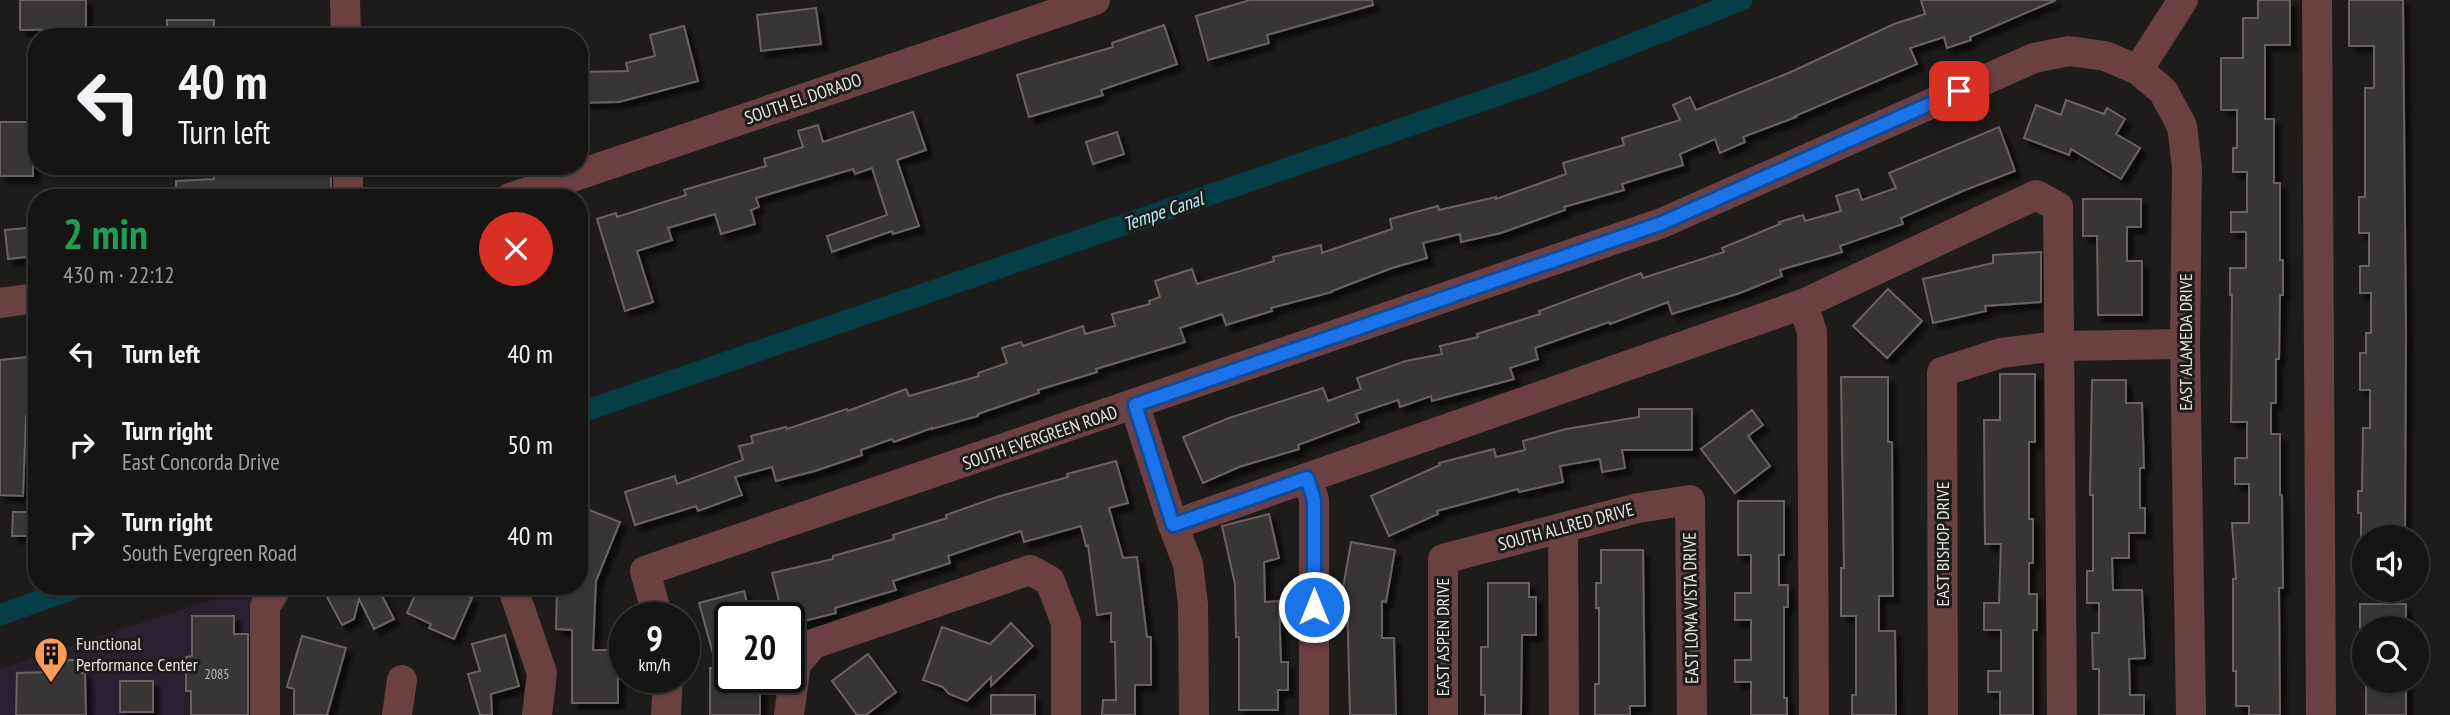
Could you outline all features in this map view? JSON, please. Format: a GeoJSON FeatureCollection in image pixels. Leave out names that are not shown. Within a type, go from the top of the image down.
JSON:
{"type":"FeatureCollection","features":[{"type":"Feature","properties":{"kind":"street"},"geometry":{"type":"LineString","coordinates":[[345,0],[346,28]]}},
{"type":"Feature","properties":{"kind":"street","name":"SOUTH EL DORADO"},"geometry":{"type":"LineString","coordinates":[[588,172],[1095,0]]}},
{"type":"Feature","properties":{"kind":"street"},"geometry":{"type":"LineString","coordinates":[[2138,70],[2183,0]]}},
{"type":"Feature","properties":{"kind":"street"},"geometry":{"type":"LineString","coordinates":[[2316,0],[2320,715]]}},
{"type":"Feature","properties":{"kind":"street","name":"SOUTH EVERGREEN ROAD"},"geometry":{"type":"LineString","coordinates":[[654,602],[645,571],[1662,223],[2034,58],[2069,51],[2105,55],[2138,70]]}},
{"type":"Feature","properties":{"kind":"street","name":"EAST ALAMEDA DRIVE"},"geometry":{"type":"LineString","coordinates":[[2138,70],[2163,91],[2182,126],[2187,167],[2185,344],[2191,715]]}},
{"type":"Feature","properties":{"kind":"street","name":"SOUTH EL DORADO"},"geometry":{"type":"LineString","coordinates":[[537,189],[578,175]]}},
{"type":"Feature","properties":{"kind":"street"},"geometry":{"type":"LineString","coordinates":[[1173,525],[1803,304],[2036,195],[2058,207],[2062,715]]}},
{"type":"Feature","properties":{"kind":"street"},"geometry":{"type":"LineString","coordinates":[[0,303],[28,299]]}},
{"type":"Feature","properties":{"kind":"street"},"geometry":{"type":"LineString","coordinates":[[1803,304],[1812,332],[1814,715]]}},
{"type":"Feature","properties":{"kind":"street"},"geometry":{"type":"LineString","coordinates":[[2057,346],[2185,344]]}},
{"type":"Feature","properties":{"kind":"street","name":"EAST BISHOP DRIVE"},"geometry":{"type":"LineString","coordinates":[[1943,715],[1942,372],[2001,354],[2057,346]]}},
{"type":"Feature","properties":{"kind":"street"},"geometry":{"type":"LineString","coordinates":[[1135,405],[1188,564],[1193,604],[1194,715]]}},
{"type":"Feature","properties":{"kind":"street"},"geometry":{"type":"LineString","coordinates":[[1307,478],[1314,500],[1314,715]]}},
{"type":"Feature","properties":{"kind":"street","name":"SOUTH ALLRED DRIVE"},"geometry":{"type":"LineString","coordinates":[[1443,559],[1638,508],[1690,500]]}},
{"type":"Feature","properties":{"kind":"street","name":"EAST LOMA VISTA DRIVE"},"geometry":{"type":"LineString","coordinates":[[1690,500],[1692,715]]}},
{"type":"Feature","properties":{"kind":"street"},"geometry":{"type":"LineString","coordinates":[[1563,528],[1564,715]]}},
{"type":"Feature","properties":{"kind":"street","name":"EAST ASPEN DRIVE"},"geometry":{"type":"LineString","coordinates":[[1443,559],[1443,715]]}},
{"type":"Feature","properties":{"kind":"street"},"geometry":{"type":"LineString","coordinates":[[789,715],[796,664],[813,644],[1030,569],[1050,580],[1066,623],[1066,715]]}},
{"type":"Feature","properties":{"kind":"street"},"geometry":{"type":"LineString","coordinates":[[265,715],[265,606],[271,595]]}},
{"type":"Feature","properties":{"kind":"street"},"geometry":{"type":"LineString","coordinates":[[515,595],[542,673],[537,715]]}},
{"type":"Feature","properties":{"kind":"street"},"geometry":{"type":"LineString","coordinates":[[397,715],[402,680]]}},
{"type":"Feature","properties":{"kind":"street"},"geometry":{"type":"LineString","coordinates":[[666,715],[667,693]]}},
{"type":"Feature","properties":{"kind":"shaded area"},"geometry":{"type":"Polygon","coordinates":[[[226,595],[257,595],[257,715],[0,715],[0,669],[226,595]]]}},
{"type":"Feature","properties":{"kind":"building"},"geometry":{"type":"Polygon","coordinates":[[[20,0],[86,0],[86,28],[20,30],[20,0]]]}},
{"type":"Feature","properties":{"kind":"building"},"geometry":{"type":"Polygon","coordinates":[[[1250,0],[1372,0],[1373,5],[1267,35],[1269,43],[1208,60],[1196,16],[1250,0]]]}},
{"type":"Feature","properties":{"kind":"building"},"geometry":{"type":"Polygon","coordinates":[[[1921,0],[2056,0],[1970,37],[1971,40],[1947,48],[1944,37],[1910,48],[1917,64],[1743,137],[1745,142],[1720,153],[1715,139],[1680,154],[1683,165],[1622,184],[1624,190],[1564,207],[1565,210],[1501,233],[1461,242],[1460,234],[1423,243],[1427,258],[1392,268],[1332,292],[1271,308],[1272,311],[1226,325],[1222,314],[1180,328],[1185,342],[1096,369],[1097,372],[1038,390],[1039,393],[978,416],[932,428],[894,442],[892,439],[861,450],[862,455],[815,471],[776,481],[772,467],[735,477],[742,495],[698,511],[696,506],[635,525],[625,492],[675,476],[677,484],[743,460],[739,446],[753,443],[751,436],[786,427],[787,429],[847,409],[848,411],[906,389],[909,396],[979,376],[978,373],[1007,363],[1002,348],[1021,342],[1023,346],[1083,326],[1085,334],[1115,326],[1112,314],[1150,304],[1149,301],[1160,297],[1155,281],[1192,269],[1197,284],[1274,261],[1273,257],[1321,245],[1322,253],[1392,229],[1390,219],[1438,206],[1439,210],[1496,199],[1566,174],[1563,163],[1624,145],[1622,138],[1680,120],[1673,105],[1690,97],[1696,110],[1791,72],[1894,24],[1925,14],[1921,0]]]}},
{"type":"Feature","properties":{"kind":"building"},"geometry":{"type":"Polygon","coordinates":[[[2258,0],[2290,0],[2290,45],[2265,45],[2265,119],[2274,119],[2274,183],[2280,183],[2280,260],[2283,260],[2279,359],[2276,359],[2276,403],[2271,403],[2271,434],[2280,434],[2282,495],[2283,588],[2279,588],[2280,715],[2249,715],[2249,706],[2236,706],[2236,671],[2233,671],[2233,579],[2236,579],[2232,523],[2249,523],[2249,484],[2235,484],[2235,458],[2247,458],[2247,422],[2231,422],[2230,268],[2246,268],[2246,232],[2231,232],[2231,212],[2247,212],[2247,172],[2233,172],[2233,148],[2237,148],[2237,110],[2221,110],[2221,58],[2243,58],[2243,18],[2258,18],[2258,0]]]}},
{"type":"Feature","properties":{"kind":"building"},"geometry":{"type":"Polygon","coordinates":[[[2349,0],[2403,0],[2405,525],[2361,525],[2361,513],[2358,513],[2358,491],[2362,491],[2363,428],[2370,428],[2370,390],[2360,390],[2360,353],[2366,353],[2366,333],[2371,333],[2371,293],[2360,293],[2360,266],[2369,266],[2369,233],[2359,233],[2359,197],[2365,197],[2365,88],[2374,88],[2374,46],[2349,46],[2349,0]]]}},
{"type":"Feature","properties":{"kind":"building"},"geometry":{"type":"Polygon","coordinates":[[[816,8],[821,44],[761,51],[757,15],[816,8]]]}},
{"type":"Feature","properties":{"kind":"building"},"geometry":{"type":"Polygon","coordinates":[[[167,20],[214,20],[214,28],[167,28],[167,20]]]}},
{"type":"Feature","properties":{"kind":"building"},"geometry":{"type":"Polygon","coordinates":[[[1164,25],[1177,64],[1101,90],[1103,95],[1029,117],[1017,75],[1113,47],[1112,43],[1164,25]]]}},
{"type":"Feature","properties":{"kind":"building"},"geometry":{"type":"Polygon","coordinates":[[[684,26],[698,81],[619,102],[588,103],[588,72],[628,71],[626,63],[655,56],[650,35],[684,26]]]}},
{"type":"Feature","properties":{"kind":"building"},"geometry":{"type":"Polygon","coordinates":[[[2066,100],[2104,114],[2107,108],[2125,119],[2116,134],[2140,148],[2121,179],[2071,149],[2069,155],[2024,138],[2036,105],[2061,115],[2066,100]]]}},
{"type":"Feature","properties":{"kind":"building"},"geometry":{"type":"Polygon","coordinates":[[[913,112],[926,150],[897,160],[919,226],[893,234],[892,231],[832,252],[827,236],[887,215],[872,168],[855,174],[853,169],[756,198],[759,207],[751,210],[755,224],[721,234],[715,214],[668,228],[672,240],[637,251],[653,302],[625,311],[597,219],[616,213],[617,217],[686,195],[684,190],[766,166],[764,159],[803,147],[798,131],[818,125],[823,142],[913,112]]]}},
{"type":"Feature","properties":{"kind":"building"},"geometry":{"type":"Polygon","coordinates":[[[0,122],[28,122],[28,175],[33,176],[0,176],[0,122]]]}},
{"type":"Feature","properties":{"kind":"building"},"geometry":{"type":"Polygon","coordinates":[[[1999,127],[2015,171],[1901,218],[1903,224],[1840,246],[1842,252],[1780,270],[1782,276],[1740,293],[1672,314],[1668,302],[1535,348],[1538,359],[1510,368],[1514,379],[1432,401],[1431,396],[1400,407],[1398,400],[1356,414],[1359,422],[1298,445],[1299,449],[1239,467],[1203,483],[1183,437],[1229,418],[1323,388],[1328,401],[1361,389],[1357,378],[1406,361],[1442,354],[1440,346],[1478,337],[1477,334],[1540,314],[1539,311],[1641,273],[1643,278],[1724,252],[1722,248],[1780,224],[1779,222],[1803,215],[1805,221],[1841,211],[1836,196],[1858,189],[1862,200],[1896,188],[1889,173],[1999,127]]]}},
{"type":"Feature","properties":{"kind":"building"},"geometry":{"type":"Polygon","coordinates":[[[1117,132],[1124,154],[1093,164],[1086,142],[1117,132]]]}},
{"type":"Feature","properties":{"kind":"building"},"geometry":{"type":"Polygon","coordinates":[[[214,175],[331,175],[331,189],[176,189],[176,181],[214,179],[214,175]]]}},
{"type":"Feature","properties":{"kind":"building"},"geometry":{"type":"Polygon","coordinates":[[[2083,199],[2141,199],[2141,227],[2127,227],[2127,261],[2142,261],[2142,315],[2098,315],[2097,236],[2083,236],[2083,199]]]}},
{"type":"Feature","properties":{"kind":"building"},"geometry":{"type":"Polygon","coordinates":[[[28,228],[28,257],[8,259],[5,230],[28,228]]]}},
{"type":"Feature","properties":{"kind":"building"},"geometry":{"type":"Polygon","coordinates":[[[2041,252],[2041,302],[1985,306],[1986,311],[1933,323],[1923,279],[1993,263],[1993,255],[2041,252]]]}},
{"type":"Feature","properties":{"kind":"building"},"geometry":{"type":"Polygon","coordinates":[[[1888,289],[1922,321],[1887,358],[1853,326],[1888,289]]]}},
{"type":"Feature","properties":{"kind":"building"},"geometry":{"type":"Polygon","coordinates":[[[28,357],[28,416],[23,496],[0,495],[0,360],[28,357]]]}},
{"type":"Feature","properties":{"kind":"building"},"geometry":{"type":"Polygon","coordinates":[[[2000,374],[2035,374],[2035,442],[2029,442],[2029,519],[2033,519],[2033,563],[2029,563],[2029,594],[2037,594],[2037,630],[2033,630],[2033,715],[2000,715],[2000,692],[1988,692],[1988,671],[2001,671],[2001,630],[1984,630],[1984,603],[1999,603],[2001,544],[1985,544],[1984,420],[2000,420],[2000,374]]]}},
{"type":"Feature","properties":{"kind":"building"},"geometry":{"type":"Polygon","coordinates":[[[1841,377],[1888,377],[1888,442],[1892,442],[1893,596],[1879,596],[1879,631],[1895,631],[1896,715],[1852,715],[1852,695],[1856,695],[1856,616],[1841,616],[1841,568],[1844,568],[1841,377]]]}},
{"type":"Feature","properties":{"kind":"building"},"geometry":{"type":"Polygon","coordinates":[[[2092,380],[2126,380],[2126,403],[2142,403],[2144,468],[2140,468],[2140,508],[2145,508],[2145,533],[2129,533],[2129,558],[2112,558],[2113,590],[2142,590],[2145,658],[2129,659],[2130,695],[2144,695],[2144,715],[2099,715],[2099,669],[2093,669],[2092,633],[2099,633],[2099,603],[2087,603],[2087,571],[2093,571],[2093,495],[2090,495],[2092,380]]]}},
{"type":"Feature","properties":{"kind":"building"},"geometry":{"type":"Polygon","coordinates":[[[1639,409],[1692,409],[1692,450],[1622,450],[1625,468],[1602,472],[1600,459],[1560,466],[1563,482],[1519,492],[1518,489],[1437,511],[1438,514],[1389,536],[1371,496],[1440,465],[1439,463],[1494,449],[1496,457],[1525,450],[1523,441],[1566,429],[1639,417],[1639,409]]]}},
{"type":"Feature","properties":{"kind":"building"},"geometry":{"type":"Polygon","coordinates":[[[1752,410],[1763,425],[1748,436],[1770,466],[1735,493],[1701,449],[1752,410]]]}},
{"type":"Feature","properties":{"kind":"building"},"geometry":{"type":"Polygon","coordinates":[[[1116,461],[1128,503],[1109,508],[1123,558],[1137,557],[1147,637],[1151,637],[1151,685],[1135,685],[1135,715],[1102,715],[1103,700],[1116,700],[1115,642],[1111,642],[1111,613],[1097,615],[1088,545],[1086,546],[1081,526],[1024,542],[1021,531],[948,556],[950,563],[893,581],[896,590],[835,608],[836,613],[805,621],[805,602],[779,602],[772,573],[833,559],[833,556],[894,539],[893,535],[947,518],[946,515],[1068,477],[1067,474],[1116,461]]]}},
{"type":"Feature","properties":{"kind":"building"},"geometry":{"type":"Polygon","coordinates":[[[1738,501],[1784,501],[1784,555],[1779,555],[1779,585],[1788,585],[1788,607],[1784,607],[1784,698],[1787,698],[1787,715],[1751,715],[1751,682],[1735,682],[1735,660],[1751,660],[1751,620],[1735,620],[1735,593],[1751,593],[1751,555],[1738,555],[1738,501]]]}},
{"type":"Feature","properties":{"kind":"building"},"geometry":{"type":"Polygon","coordinates":[[[588,510],[620,522],[596,581],[593,650],[609,650],[609,693],[618,693],[618,703],[572,703],[572,630],[556,629],[557,595],[588,595],[588,510]]]}},
{"type":"Feature","properties":{"kind":"building"},"geometry":{"type":"Polygon","coordinates":[[[13,512],[28,512],[28,536],[12,536],[13,512]]]}},
{"type":"Feature","properties":{"kind":"building"},"geometry":{"type":"Polygon","coordinates":[[[1269,514],[1279,558],[1264,562],[1265,602],[1279,601],[1281,662],[1288,662],[1288,690],[1278,690],[1278,710],[1239,710],[1239,637],[1236,637],[1235,584],[1222,526],[1269,514]]]}},
{"type":"Feature","properties":{"kind":"building"},"geometry":{"type":"Polygon","coordinates":[[[1351,542],[1395,550],[1386,602],[1382,601],[1382,638],[1394,638],[1396,715],[1350,715],[1347,595],[1342,594],[1351,542]]]}},
{"type":"Feature","properties":{"kind":"building"},"geometry":{"type":"Polygon","coordinates":[[[1601,550],[1643,550],[1645,706],[1630,706],[1630,715],[1595,715],[1595,684],[1599,684],[1599,608],[1596,608],[1596,583],[1601,583],[1601,550]]]}},
{"type":"Feature","properties":{"kind":"building"},"geometry":{"type":"Polygon","coordinates":[[[1488,583],[1529,583],[1529,597],[1536,597],[1536,635],[1522,635],[1521,715],[1485,715],[1485,695],[1481,695],[1481,647],[1488,647],[1488,583]]]}},
{"type":"Feature","properties":{"kind":"building"},"geometry":{"type":"Polygon","coordinates":[[[744,591],[747,602],[714,602],[714,657],[700,607],[700,603],[744,591]]]}},
{"type":"Feature","properties":{"kind":"building"},"geometry":{"type":"Polygon","coordinates":[[[382,595],[394,619],[374,629],[359,599],[354,619],[342,625],[327,597],[382,595]]]}},
{"type":"Feature","properties":{"kind":"building"},"geometry":{"type":"Polygon","coordinates":[[[415,595],[465,595],[472,598],[454,639],[429,628],[431,624],[407,613],[415,595]]]}},
{"type":"Feature","properties":{"kind":"building"},"geometry":{"type":"Polygon","coordinates":[[[2360,604],[2406,604],[2406,616],[2360,616],[2360,604]]]}},
{"type":"Feature","properties":{"kind":"building"},"geometry":{"type":"Polygon","coordinates":[[[192,616],[234,616],[234,634],[248,634],[248,715],[191,715],[191,691],[186,691],[186,657],[192,656],[192,616]]]}},
{"type":"Feature","properties":{"kind":"building"},"geometry":{"type":"Polygon","coordinates":[[[1011,623],[1033,646],[991,686],[991,677],[967,701],[949,694],[943,687],[923,680],[942,627],[990,644],[1011,623]]]}},
{"type":"Feature","properties":{"kind":"building"},"geometry":{"type":"Polygon","coordinates":[[[505,635],[519,686],[491,694],[492,715],[480,715],[468,674],[480,671],[472,644],[505,635]]]}},
{"type":"Feature","properties":{"kind":"building"},"geometry":{"type":"Polygon","coordinates":[[[302,636],[346,648],[327,715],[294,715],[294,689],[287,687],[302,636]]]}},
{"type":"Feature","properties":{"kind":"building"},"geometry":{"type":"Polygon","coordinates":[[[868,654],[896,692],[866,715],[857,715],[832,681],[868,654]]]}},
{"type":"Feature","properties":{"kind":"building","name":"Functional Performance Center"},"geometry":{"type":"Polygon","coordinates":[[[48,660],[80,660],[80,673],[85,673],[86,715],[16,715],[17,673],[48,672],[48,660]]]}},
{"type":"Feature","properties":{"kind":"building"},"geometry":{"type":"Polygon","coordinates":[[[710,668],[714,668],[714,693],[760,693],[760,715],[710,715],[710,668]]]}},
{"type":"Feature","properties":{"kind":"building"},"geometry":{"type":"Polygon","coordinates":[[[120,681],[153,681],[153,712],[120,712],[120,681]]]}},
{"type":"Feature","properties":{"kind":"building"},"geometry":{"type":"Polygon","coordinates":[[[2366,693],[2406,693],[2406,715],[2366,715],[2366,693]]]}},
{"type":"Feature","properties":{"kind":"building"},"geometry":{"type":"Polygon","coordinates":[[[991,695],[1035,695],[1035,715],[991,715],[991,695]]]}},
{"type":"Feature","properties":{"kind":"waterway","name":"Tempe Canal"},"geometry":{"type":"LineString","coordinates":[[588,410],[1531,84],[1742,0]]}},
{"type":"Feature","properties":{"kind":"waterway","name":"Tempe Canal"},"geometry":{"type":"LineString","coordinates":[[0,615],[56,595]]}},
{"type":"Feature","properties":{"kind":"place","name":"Functional Performance Center"},"geometry":{"type":"Point","coordinates":[51,684]}},
{"type":"Feature","properties":{"kind":"route"},"geometry":{"type":"LineString","coordinates":[[1314,607],[1314,500],[1307,478],[1173,525],[1135,405],[1662,223],[1959,91]]}}]}
